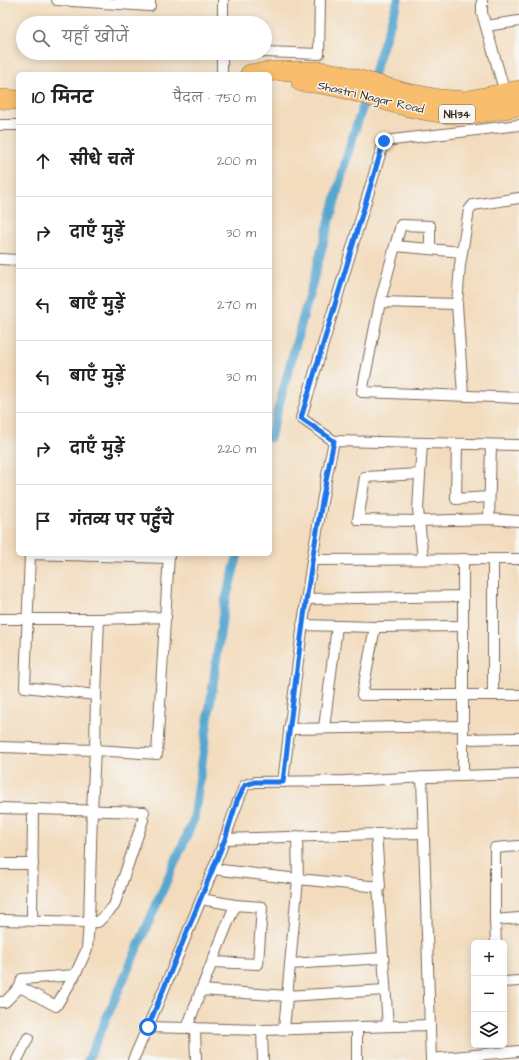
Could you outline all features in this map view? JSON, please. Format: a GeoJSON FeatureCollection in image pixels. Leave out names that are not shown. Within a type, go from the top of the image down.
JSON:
{"type":"FeatureCollection","features":[{"type":"Feature","properties":{"kind":"highway","name":"NH34"},"geometry":{"type":"LineString","coordinates":[[267,72],[319,71],[338,74],[399,97]]}},
{"type":"Feature","properties":{"kind":"highway","name":"Shastri Nagar Road"},"geometry":{"type":"LineString","coordinates":[[272,83],[317,83],[352,91],[399,97],[426,110],[449,114],[470,114],[513,99]]}},
{"type":"Feature","properties":{"kind":"highway"},"geometry":{"type":"LineString","coordinates":[[0,88],[16,88]]}},
{"type":"Feature","properties":{"kind":"highway"},"geometry":{"type":"LineString","coordinates":[[0,99],[16,100]]}},
{"type":"Feature","properties":{"kind":"street"},"geometry":{"type":"LineString","coordinates":[[57,0],[150,6],[150,0]]}},
{"type":"Feature","properties":{"kind":"street"},"geometry":{"type":"LineString","coordinates":[[223,0],[223,16]]}},
{"type":"Feature","properties":{"kind":"street"},"geometry":{"type":"LineString","coordinates":[[272,52],[319,54],[320,0]]}},
{"type":"Feature","properties":{"kind":"street"},"geometry":{"type":"LineString","coordinates":[[482,0],[482,13],[486,26],[513,99]]}},
{"type":"Feature","properties":{"kind":"street"},"geometry":{"type":"LineString","coordinates":[[486,26],[519,21]]}},
{"type":"Feature","properties":{"kind":"street"},"geometry":{"type":"LineString","coordinates":[[222,60],[222,72]]}},
{"type":"Feature","properties":{"kind":"street"},"geometry":{"type":"LineString","coordinates":[[0,125],[16,126]]}},
{"type":"Feature","properties":{"kind":"street"},"geometry":{"type":"LineString","coordinates":[[519,125],[384,141],[301,418],[334,441],[519,445]]}},
{"type":"Feature","properties":{"kind":"street"},"geometry":{"type":"LineString","coordinates":[[463,395],[457,304],[460,265],[469,210],[473,205],[519,198]]}},
{"type":"Feature","properties":{"kind":"street"},"geometry":{"type":"LineString","coordinates":[[430,249],[430,226],[401,225],[380,302],[362,392],[519,398]]}},
{"type":"Feature","properties":{"kind":"street"},"geometry":{"type":"LineString","coordinates":[[395,246],[462,252]]}},
{"type":"Feature","properties":{"kind":"street"},"geometry":{"type":"LineString","coordinates":[[0,259],[16,260]]}},
{"type":"Feature","properties":{"kind":"street"},"geometry":{"type":"LineString","coordinates":[[380,302],[457,304]]}},
{"type":"Feature","properties":{"kind":"street"},"geometry":{"type":"LineString","coordinates":[[283,782],[302,625],[325,484],[334,441]]}},
{"type":"Feature","properties":{"kind":"street"},"geometry":{"type":"LineString","coordinates":[[422,443],[418,509],[423,559]]}},
{"type":"Feature","properties":{"kind":"street"},"geometry":{"type":"LineString","coordinates":[[457,444],[456,499],[489,497]]}},
{"type":"Feature","properties":{"kind":"street"},"geometry":{"type":"LineString","coordinates":[[489,519],[491,445]]}},
{"type":"Feature","properties":{"kind":"street"},"geometry":{"type":"LineString","coordinates":[[420,474],[365,477],[358,520],[419,521],[489,519],[519,521]]}},
{"type":"Feature","properties":{"kind":"street"},"geometry":{"type":"LineString","coordinates":[[30,556],[25,687],[96,695]]}},
{"type":"Feature","properties":{"kind":"street"},"geometry":{"type":"LineString","coordinates":[[0,747],[95,750],[157,754],[169,556]]}},
{"type":"Feature","properties":{"kind":"street"},"geometry":{"type":"LineString","coordinates":[[463,559],[463,776]]}},
{"type":"Feature","properties":{"kind":"street"},"geometry":{"type":"LineString","coordinates":[[493,559],[493,695]]}},
{"type":"Feature","properties":{"kind":"street"},"geometry":{"type":"LineString","coordinates":[[312,560],[519,559]]}},
{"type":"Feature","properties":{"kind":"street"},"geometry":{"type":"LineString","coordinates":[[306,599],[463,596]]}},
{"type":"Feature","properties":{"kind":"street"},"geometry":{"type":"LineString","coordinates":[[0,619],[28,620],[166,617]]}},
{"type":"Feature","properties":{"kind":"street"},"geometry":{"type":"LineString","coordinates":[[20,987],[56,1006],[75,975],[87,949],[99,619]]}},
{"type":"Feature","properties":{"kind":"street"},"geometry":{"type":"LineString","coordinates":[[302,625],[375,627],[463,626]]}},
{"type":"Feature","properties":{"kind":"street"},"geometry":{"type":"LineString","coordinates":[[324,728],[337,626]]}},
{"type":"Feature","properties":{"kind":"street"},"geometry":{"type":"LineString","coordinates":[[375,627],[362,695],[519,695]]}},
{"type":"Feature","properties":{"kind":"street"},"geometry":{"type":"LineString","coordinates":[[289,729],[463,726]]}},
{"type":"Feature","properties":{"kind":"street"},"geometry":{"type":"LineString","coordinates":[[463,739],[519,738]]}},
{"type":"Feature","properties":{"kind":"street"},"geometry":{"type":"LineString","coordinates":[[133,1060],[201,899],[225,839],[237,801],[245,785],[255,782],[344,781],[519,774]]}},
{"type":"Feature","properties":{"kind":"street"},"geometry":{"type":"LineString","coordinates":[[422,777],[431,1060],[519,1051]]}},
{"type":"Feature","properties":{"kind":"street"},"geometry":{"type":"LineString","coordinates":[[0,808],[92,811],[144,816],[114,906],[98,922],[0,920]]}},
{"type":"Feature","properties":{"kind":"street"},"geometry":{"type":"LineString","coordinates":[[32,920],[33,809]]}},
{"type":"Feature","properties":{"kind":"street"},"geometry":{"type":"LineString","coordinates":[[225,839],[423,833]]}},
{"type":"Feature","properties":{"kind":"street"},"geometry":{"type":"LineString","coordinates":[[376,834],[380,887],[378,886],[388,1026]]}},
{"type":"Feature","properties":{"kind":"street"},"geometry":{"type":"LineString","coordinates":[[284,1029],[298,879],[297,836]]}},
{"type":"Feature","properties":{"kind":"street"},"geometry":{"type":"LineString","coordinates":[[496,940],[494,920],[494,848],[519,846]]}},
{"type":"Feature","properties":{"kind":"street"},"geometry":{"type":"LineString","coordinates":[[0,864],[33,864]]}},
{"type":"Feature","properties":{"kind":"street"},"geometry":{"type":"LineString","coordinates":[[213,869],[298,879],[378,886]]}},
{"type":"Feature","properties":{"kind":"street"},"geometry":{"type":"LineString","coordinates":[[201,899],[235,905],[262,907],[258,964],[212,962]]}},
{"type":"Feature","properties":{"kind":"street"},"geometry":{"type":"LineString","coordinates":[[196,1060],[191,1028],[201,990],[235,905]]}},
{"type":"Feature","properties":{"kind":"street"},"geometry":{"type":"LineString","coordinates":[[494,920],[519,918]]}},
{"type":"Feature","properties":{"kind":"street"},"geometry":{"type":"LineString","coordinates":[[290,964],[383,958]]}},
{"type":"Feature","properties":{"kind":"street"},"geometry":{"type":"LineString","coordinates":[[0,1002],[5,1002],[20,987],[22,979],[75,975]]}},
{"type":"Feature","properties":{"kind":"street"},"geometry":{"type":"LineString","coordinates":[[507,982],[519,981]]}},
{"type":"Feature","properties":{"kind":"street"},"geometry":{"type":"LineString","coordinates":[[201,990],[287,996],[385,990]]}},
{"type":"Feature","properties":{"kind":"street"},"geometry":{"type":"LineString","coordinates":[[148,1027],[262,1030],[430,1025]]}},
{"type":"Feature","properties":{"kind":"street"},"geometry":{"type":"LineString","coordinates":[[357,1027],[357,1060]]}},
{"type":"Feature","properties":{"kind":"street"},"geometry":{"type":"LineString","coordinates":[[262,1030],[263,1060]]}},
{"type":"Feature","properties":{"kind":"street"},"geometry":{"type":"LineString","coordinates":[[17,1060],[28,1038]]}},
{"type":"Feature","properties":{"kind":"waterway"},"geometry":{"type":"LineString","coordinates":[[272,431],[351,142],[398,0]]}},
{"type":"Feature","properties":{"kind":"waterway"},"geometry":{"type":"LineString","coordinates":[[88,1060],[194,819],[224,606],[237,556]]}},
{"type":"Feature","properties":{"kind":"route"},"geometry":{"type":"LineString","coordinates":[[148,1027],[225,839],[237,801],[245,785],[255,782],[283,782],[303,616],[325,484],[334,441],[301,418],[384,141]]}}]}
